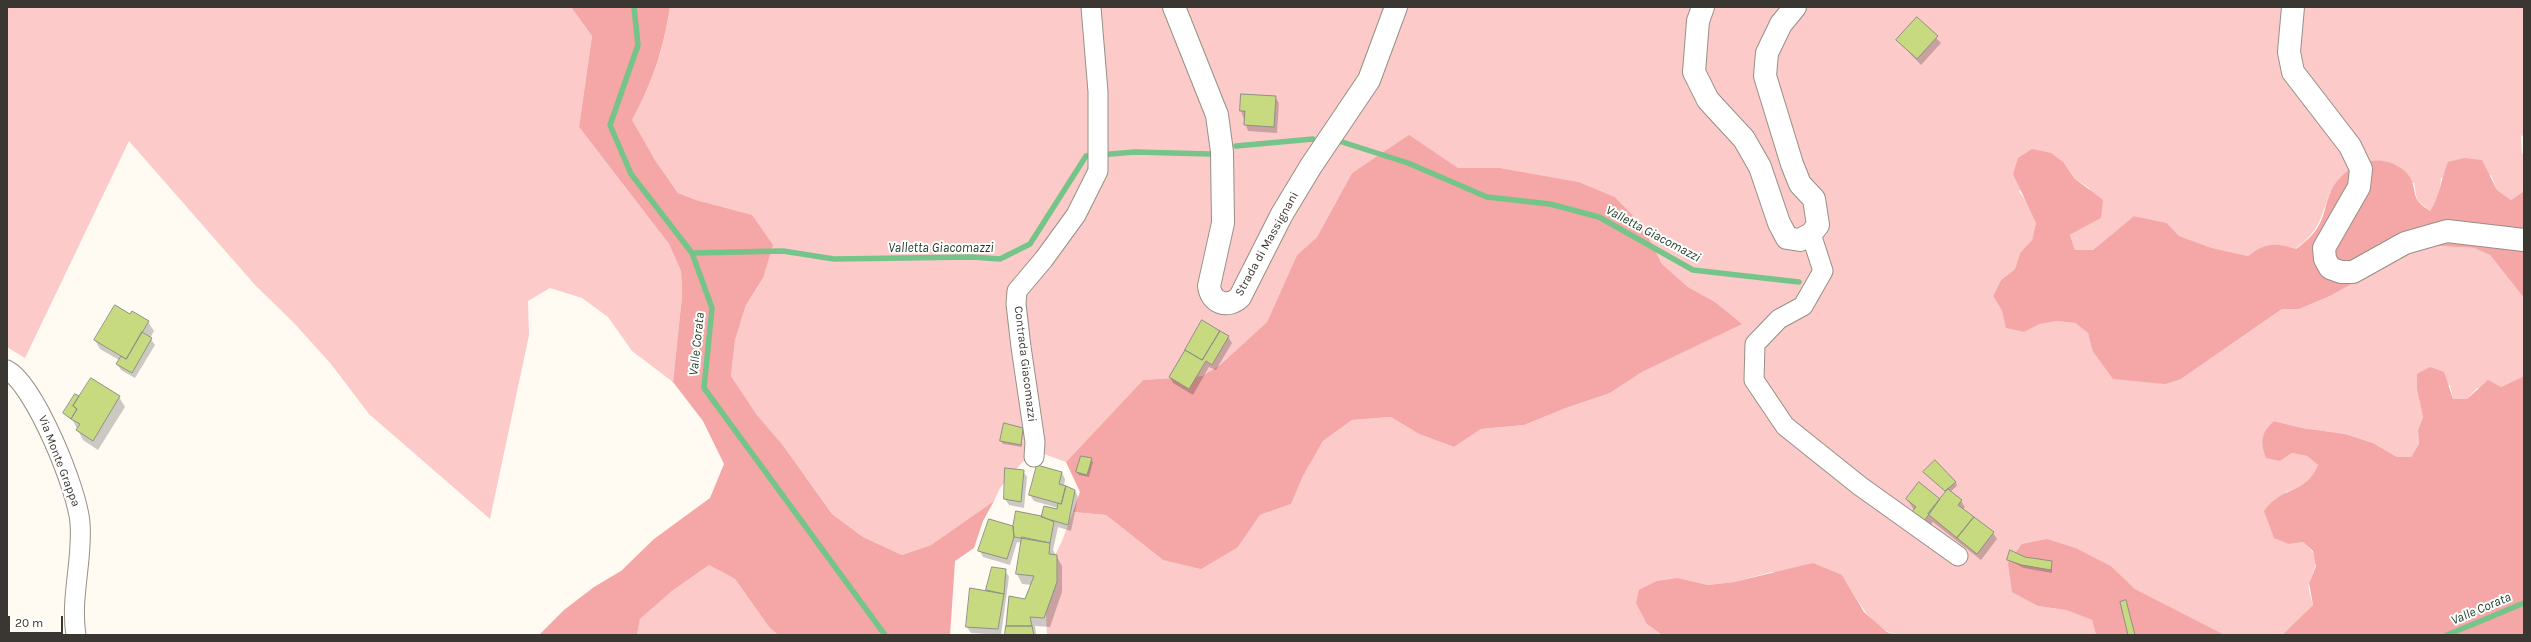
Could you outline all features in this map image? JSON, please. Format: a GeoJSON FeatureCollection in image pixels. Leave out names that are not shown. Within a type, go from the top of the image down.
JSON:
{"type":"FeatureCollection","features":[{"type":"Feature","properties":{"kind":"street","name":"Contrada Giacomazzi"},"geometry":{"type":"LineString","coordinates":[[1034,457],[1035,442],[1021,347],[1016,304],[1017,291],[1044,259],[1076,215],[1098,170],[1098,92],[1091,7]]}},
{"type":"Feature","properties":{"kind":"street","name":"Strada di Massignani"},"geometry":{"type":"LineString","coordinates":[[1174,7],[1199,66],[1217,116],[1222,152],[1223,223],[1209,286],[1210,291],[1216,300],[1226,304],[1236,301],[1240,297],[1295,193],[1369,80],[1396,7]]}},
{"type":"Feature","properties":{"kind":"street"},"geometry":{"type":"LineString","coordinates":[[1703,7],[1698,20],[1694,72],[1708,100],[1744,139],[1760,167],[1779,223],[1787,238],[1805,237],[1818,225],[1814,199],[1800,184],[1792,164],[1764,76],[1767,53],[1781,24],[1795,7]]}},
{"type":"Feature","properties":{"kind":"street"},"geometry":{"type":"LineString","coordinates":[[2293,7],[2289,52],[2293,72],[2350,146],[2362,169],[2359,187],[2324,248],[2325,259],[2330,268],[2341,272],[2353,272],[2406,243],[2447,231],[2524,240]]}},
{"type":"Feature","properties":{"kind":"street"},"geometry":{"type":"LineString","coordinates":[[1805,237],[1823,271],[1803,306],[1779,319],[1755,344],[1754,380],[1785,426],[1860,486],[1958,556]]}},
{"type":"Feature","properties":{"kind":"street","name":"Via Monte Grappa"},"geometry":{"type":"LineString","coordinates":[[7,370],[23,383],[36,403],[77,505],[80,524],[75,606],[76,635]]}},
{"type":"Feature","properties":{"kind":"shaded area"},"geometry":{"type":"Polygon","coordinates":[[[7,7],[571,7],[592,36],[579,127],[669,244],[681,271],[682,296],[673,382],[632,351],[608,317],[582,298],[550,288],[528,301],[529,335],[490,519],[369,414],[331,364],[294,323],[255,285],[129,141],[25,358],[7,347],[7,7]]]}},
{"type":"Feature","properties":{"kind":"shaded area"},"geometry":{"type":"Polygon","coordinates":[[[571,7],[670,7],[664,38],[656,65],[646,92],[632,120],[655,160],[678,193],[699,201],[752,215],[773,245],[763,278],[746,305],[735,340],[731,376],[757,415],[782,444],[832,514],[863,537],[902,555],[931,545],[994,501],[983,521],[974,548],[955,561],[950,635],[778,635],[769,627],[735,579],[709,565],[672,591],[640,619],[637,635],[539,635],[564,610],[594,587],[621,571],[654,539],[710,498],[724,464],[703,421],[673,382],[682,296],[681,271],[669,244],[579,127],[592,36],[571,7]]]}},
{"type":"Feature","properties":{"kind":"shaded area"},"geometry":{"type":"Polygon","coordinates":[[[670,7],[2524,7],[2524,135],[2521,136],[2522,153],[2524,154],[2524,191],[2511,200],[2497,190],[2491,175],[2441,178],[2439,195],[2430,211],[2417,200],[2414,183],[2330,192],[2318,224],[2309,237],[2295,249],[2276,244],[2260,248],[2248,256],[2212,248],[2179,236],[2167,223],[2134,216],[2093,250],[2075,250],[2070,235],[2101,218],[2089,188],[2074,178],[2064,163],[2019,191],[2029,206],[2036,223],[2032,240],[2020,253],[2015,269],[2001,280],[1993,296],[2002,311],[2007,328],[2024,332],[2040,324],[2057,321],[2075,323],[2088,333],[2092,350],[2181,379],[2282,309],[2299,309],[2330,296],[2422,245],[2474,248],[2490,255],[2524,298],[2524,376],[2501,387],[2477,388],[2467,399],[2453,399],[2450,385],[2417,390],[2423,417],[2418,430],[2419,444],[2411,457],[2397,457],[2373,443],[2345,434],[2302,428],[2274,421],[2280,461],[2292,453],[2307,456],[2318,465],[2306,482],[2297,488],[2286,492],[2289,544],[2303,542],[2316,557],[2316,561],[2309,583],[2309,591],[2313,605],[2282,635],[2225,635],[2135,589],[2111,566],[2078,549],[2038,606],[2066,610],[2092,620],[2096,635],[1896,635],[1878,625],[1871,618],[1864,610],[1842,575],[1772,572],[1734,582],[1708,585],[1678,578],[1647,624],[1662,635],[1047,635],[1044,578],[1062,541],[1073,512],[1106,515],[1163,560],[1238,547],[1260,515],[1291,504],[1303,476],[1323,441],[1352,420],[1391,417],[1419,434],[1454,447],[1481,429],[1524,425],[1566,408],[1610,393],[1642,372],[1741,324],[1715,302],[1688,287],[1662,264],[1642,225],[1615,197],[1579,182],[1500,168],[1458,168],[1409,136],[1352,173],[1317,237],[1297,255],[1267,322],[1220,365],[1202,376],[1143,380],[1066,462],[1033,450],[1000,488],[994,501],[931,545],[902,555],[863,537],[832,514],[782,444],[757,415],[731,376],[735,340],[746,305],[763,278],[699,201],[678,193],[655,160],[631,120],[646,92],[661,51],[670,7]]]}},
{"type":"Feature","properties":{"kind":"shaded area"},"geometry":{"type":"Polygon","coordinates":[[[1409,135],[1458,168],[1500,168],[1579,182],[1615,197],[1642,225],[1662,264],[1688,287],[1715,302],[1742,324],[1642,372],[1610,393],[1566,408],[1524,425],[1481,429],[1454,447],[1419,434],[1391,417],[1352,420],[1323,441],[1303,476],[1291,504],[1260,515],[1238,547],[1201,569],[1163,560],[1106,515],[1073,512],[1080,492],[1066,462],[1143,380],[1202,376],[1220,365],[1267,322],[1297,255],[1317,237],[1352,173],[1409,135]]]}},
{"type":"Feature","properties":{"kind":"shaded area"},"geometry":{"type":"Polygon","coordinates":[[[2032,149],[2051,153],[2064,163],[2074,178],[2103,200],[2101,218],[2070,235],[2075,250],[2093,250],[2134,216],[2167,223],[2179,236],[2212,248],[2248,256],[2254,251],[2265,246],[2276,244],[2296,249],[2303,244],[2317,229],[2323,217],[2329,195],[2337,182],[2344,174],[2362,163],[2382,161],[2392,163],[2402,169],[2407,173],[2412,182],[2418,201],[2430,211],[2436,199],[2448,162],[2464,158],[2482,160],[2497,190],[2511,200],[2524,191],[2524,298],[2490,255],[2474,248],[2422,245],[2330,296],[2299,309],[2282,309],[2181,379],[2165,384],[2113,379],[2092,350],[2088,333],[2075,323],[2057,321],[2040,324],[2024,332],[2006,328],[2002,311],[1993,296],[2001,280],[2015,269],[2020,253],[2032,240],[2036,223],[2013,174],[2018,158],[2032,149]]]}},
{"type":"Feature","properties":{"kind":"shaded area"},"geometry":{"type":"Polygon","coordinates":[[[2430,367],[2444,372],[2453,399],[2467,399],[2488,380],[2501,387],[2524,376],[2524,635],[2282,635],[2313,605],[2309,583],[2316,566],[2313,551],[2303,542],[2289,544],[2274,538],[2264,511],[2279,497],[2307,481],[2313,475],[2318,465],[2307,456],[2292,453],[2280,461],[2266,458],[2262,442],[2266,429],[2274,421],[2302,428],[2345,434],[2373,443],[2397,457],[2411,457],[2419,444],[2418,430],[2423,417],[2417,390],[2417,374],[2430,367]]]}},
{"type":"Feature","properties":{"kind":"shaded area"},"geometry":{"type":"Polygon","coordinates":[[[2047,539],[2078,549],[2111,566],[2135,589],[2225,635],[2096,635],[2092,620],[2066,610],[2038,606],[2012,592],[2008,563],[2022,544],[2047,539]]]}},
{"type":"Feature","properties":{"kind":"shaded area"},"geometry":{"type":"Polygon","coordinates":[[[1813,563],[1842,575],[1864,612],[1887,632],[1896,635],[1662,635],[1647,624],[1636,603],[1639,590],[1657,581],[1678,578],[1708,585],[1734,582],[1813,563]]]}},
{"type":"Feature","properties":{"kind":"shaded area"},"geometry":{"type":"Polygon","coordinates":[[[709,565],[735,579],[769,627],[778,635],[637,635],[640,619],[672,591],[709,565]]]}},
{"type":"Feature","properties":{"kind":"building"},"geometry":{"type":"Polygon","coordinates":[[[1917,17],[1938,36],[1917,59],[1896,40],[1917,17]]]}},
{"type":"Feature","properties":{"kind":"building"},"geometry":{"type":"Polygon","coordinates":[[[1241,94],[1276,96],[1274,127],[1244,125],[1245,111],[1240,111],[1241,94]]]}},
{"type":"Feature","properties":{"kind":"building"},"geometry":{"type":"Polygon","coordinates":[[[115,305],[130,314],[132,311],[149,321],[126,359],[94,340],[115,305]]]}},
{"type":"Feature","properties":{"kind":"building"},"geometry":{"type":"Polygon","coordinates":[[[1202,320],[1220,331],[1202,360],[1185,350],[1202,320]]]}},
{"type":"Feature","properties":{"kind":"building"},"geometry":{"type":"Polygon","coordinates":[[[1220,331],[1229,336],[1212,365],[1206,361],[1189,389],[1169,377],[1185,350],[1202,360],[1220,331]]]}},
{"type":"Feature","properties":{"kind":"building"},"geometry":{"type":"Polygon","coordinates":[[[142,332],[152,338],[132,373],[116,364],[121,356],[126,359],[142,332]]]}},
{"type":"Feature","properties":{"kind":"building"},"geometry":{"type":"Polygon","coordinates":[[[91,378],[120,396],[93,441],[76,430],[80,424],[71,419],[77,409],[73,406],[91,378]]]}},
{"type":"Feature","properties":{"kind":"building"},"geometry":{"type":"Polygon","coordinates":[[[75,394],[79,396],[73,406],[77,409],[71,419],[63,413],[75,394]]]}},
{"type":"Feature","properties":{"kind":"building"},"geometry":{"type":"Polygon","coordinates":[[[1004,423],[1023,428],[1021,445],[1000,441],[1004,423]]]}},
{"type":"Feature","properties":{"kind":"building"},"geometry":{"type":"Polygon","coordinates":[[[1081,456],[1092,458],[1087,475],[1076,472],[1081,456]]]}},
{"type":"Feature","properties":{"kind":"building"},"geometry":{"type":"Polygon","coordinates":[[[1935,460],[1956,482],[1945,491],[1923,472],[1935,460]]]}},
{"type":"Feature","properties":{"kind":"building"},"geometry":{"type":"Polygon","coordinates":[[[1037,465],[1062,472],[1059,484],[1066,486],[1061,504],[1029,495],[1037,465]]]}},
{"type":"Feature","properties":{"kind":"building"},"geometry":{"type":"Polygon","coordinates":[[[1005,468],[1024,470],[1021,502],[1004,499],[1005,468]]]}},
{"type":"Feature","properties":{"kind":"building"},"geometry":{"type":"Polygon","coordinates":[[[1919,482],[1940,499],[1922,524],[1910,514],[1916,507],[1906,499],[1919,482]]]}},
{"type":"Feature","properties":{"kind":"building"},"geometry":{"type":"Polygon","coordinates":[[[1066,486],[1075,490],[1068,525],[1041,517],[1044,506],[1057,509],[1058,503],[1061,504],[1066,486]]]}},
{"type":"Feature","properties":{"kind":"building"},"geometry":{"type":"Polygon","coordinates":[[[1948,489],[1962,500],[1958,505],[1974,517],[1957,538],[1928,514],[1948,489]]]}},
{"type":"Feature","properties":{"kind":"building"},"geometry":{"type":"Polygon","coordinates":[[[1016,511],[1041,516],[1054,522],[1050,543],[1014,537],[1013,526],[1016,511]]]}},
{"type":"Feature","properties":{"kind":"building"},"geometry":{"type":"Polygon","coordinates":[[[1974,517],[1994,532],[1977,554],[1957,538],[1974,517]]]}},
{"type":"Feature","properties":{"kind":"building"},"geometry":{"type":"Polygon","coordinates":[[[989,519],[1013,526],[1014,537],[1007,559],[978,551],[989,519]]]}},
{"type":"Feature","properties":{"kind":"building"},"geometry":{"type":"Polygon","coordinates":[[[1022,537],[1050,543],[1049,554],[1057,555],[1057,582],[1044,618],[1030,617],[1032,626],[1006,626],[1009,596],[1025,599],[1034,576],[1016,574],[1022,537]]]}},
{"type":"Feature","properties":{"kind":"building"},"geometry":{"type":"Polygon","coordinates":[[[2010,550],[2025,557],[2052,561],[2051,570],[2022,565],[2007,560],[2010,550]]]}},
{"type":"Feature","properties":{"kind":"building"},"geometry":{"type":"Polygon","coordinates":[[[992,567],[1006,569],[1004,594],[986,590],[992,567]]]}},
{"type":"Feature","properties":{"kind":"building"},"geometry":{"type":"Polygon","coordinates":[[[970,588],[1004,594],[998,629],[966,627],[970,588]]]}},
{"type":"Feature","properties":{"kind":"building"},"geometry":{"type":"Polygon","coordinates":[[[2126,600],[2135,635],[2128,635],[2120,602],[2126,600]]]}},
{"type":"Feature","properties":{"kind":"building"},"geometry":{"type":"Polygon","coordinates":[[[1006,626],[1032,626],[1034,635],[1005,635],[1006,626]]]}},
{"type":"Feature","properties":{"kind":"waterway","name":"Valle Corata"},"geometry":{"type":"LineString","coordinates":[[634,7],[638,45],[610,125],[631,174],[692,253],[712,308],[704,388],[885,635]]}},
{"type":"Feature","properties":{"kind":"waterway","name":"Valletta Giacomazzi"},"geometry":{"type":"LineString","coordinates":[[1236,146],[1313,139]]}},
{"type":"Feature","properties":{"kind":"waterway","name":"Valletta Giacomazzi"},"geometry":{"type":"LineString","coordinates":[[1339,141],[1408,163],[1487,197],[1550,204],[1599,217],[1693,270],[1799,282]]}},
{"type":"Feature","properties":{"kind":"waterway","name":"Valletta Giacomazzi"},"geometry":{"type":"LineString","coordinates":[[692,253],[783,251],[834,259],[972,257],[1000,259],[1030,244],[1086,156],[1135,152],[1210,154]]}},
{"type":"Feature","properties":{"kind":"waterway","name":"Valle Corata"},"geometry":{"type":"LineString","coordinates":[[2447,635],[2524,603]]}}]}
